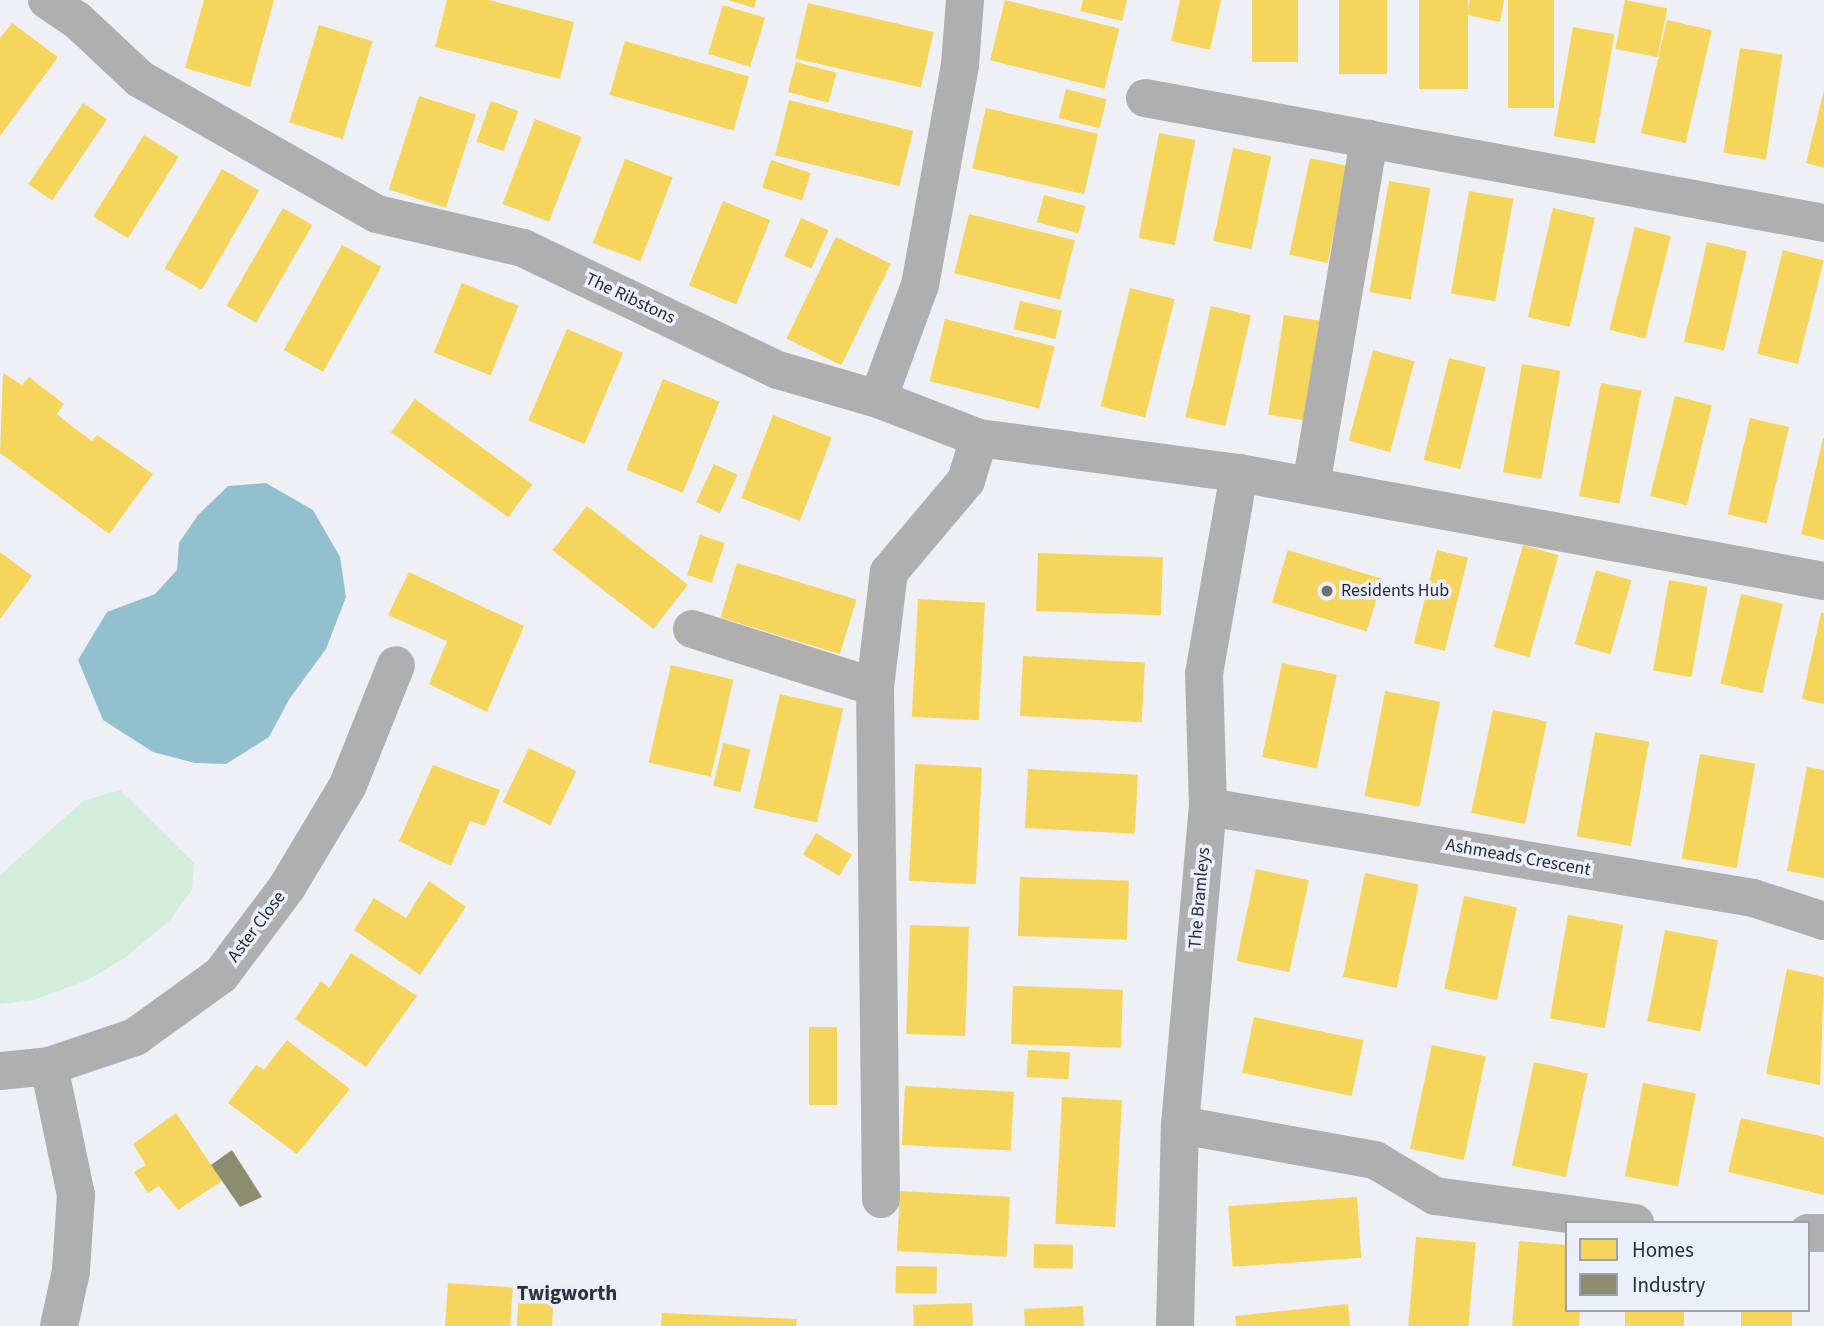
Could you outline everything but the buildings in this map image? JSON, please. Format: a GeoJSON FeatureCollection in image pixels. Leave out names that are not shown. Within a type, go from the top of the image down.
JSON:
{"type":"FeatureCollection","features":[{"type":"Feature","properties":{"kind":"street","name":"The Ribstons"},"geometry":{"type":"LineString","coordinates":[[47,0],[76,20],[140,79],[377,214],[523,248],[778,370],[878,399],[979,438],[1239,473],[1824,581]]}},
{"type":"Feature","properties":{"kind":"street"},"geometry":{"type":"LineString","coordinates":[[878,399],[920,285],[960,65],[965,0]]}},
{"type":"Feature","properties":{"kind":"street"},"geometry":{"type":"LineString","coordinates":[[1145,98],[1824,223]]}},
{"type":"Feature","properties":{"kind":"street"},"geometry":{"type":"LineString","coordinates":[[1311,486],[1368,139]]}},
{"type":"Feature","properties":{"kind":"street"},"geometry":{"type":"LineString","coordinates":[[881,1199],[875,687],[889,572],[967,481],[979,438]]}},
{"type":"Feature","properties":{"kind":"street","name":"The Bramleys"},"geometry":{"type":"LineString","coordinates":[[1175,1326],[1180,1125],[1208,807],[1204,674],[1239,473]]}},
{"type":"Feature","properties":{"kind":"street"},"geometry":{"type":"LineString","coordinates":[[692,629],[875,687]]}},
{"type":"Feature","properties":{"kind":"street","name":"Aster Close"},"geometry":{"type":"LineString","coordinates":[[0,1071],[49,1066],[135,1037],[221,975],[287,887],[348,785],[366,697],[396,665]]}},
{"type":"Feature","properties":{"kind":"street","name":"Ashmeads Crescent"},"geometry":{"type":"LineString","coordinates":[[1208,807],[1753,898],[1824,921]]}},
{"type":"Feature","properties":{"kind":"street"},"geometry":{"type":"LineString","coordinates":[[49,1066],[76,1195],[71,1271],[59,1326]]}},
{"type":"Feature","properties":{"kind":"street"},"geometry":{"type":"LineString","coordinates":[[1180,1125],[1375,1160],[1435,1196],[1620,1221]]}},
{"type":"Feature","properties":{"kind":"green space"},"geometry":{"type":"Polygon","coordinates":[[[120,790],[194,863],[192,890],[170,920],[126,957],[88,980],[34,1000],[0,1004],[0,875],[83,801],[120,790]]]}},
{"type":"Feature","properties":{"kind":"water"},"geometry":{"type":"Polygon","coordinates":[[[266,483],[313,510],[340,557],[346,597],[326,649],[290,698],[269,737],[226,764],[195,763],[153,752],[103,720],[78,660],[107,612],[155,594],[177,570],[179,543],[198,515],[228,486],[266,483]]]}},
{"type":"Feature","properties":{"kind":"place","name":"Residents Hub"},"geometry":{"type":"Point","coordinates":[1327,591]}},
{"type":"Feature","properties":{"kind":"district","name":"Twigworth"},"geometry":{"type":"Point","coordinates":[567,1293]}}]}
